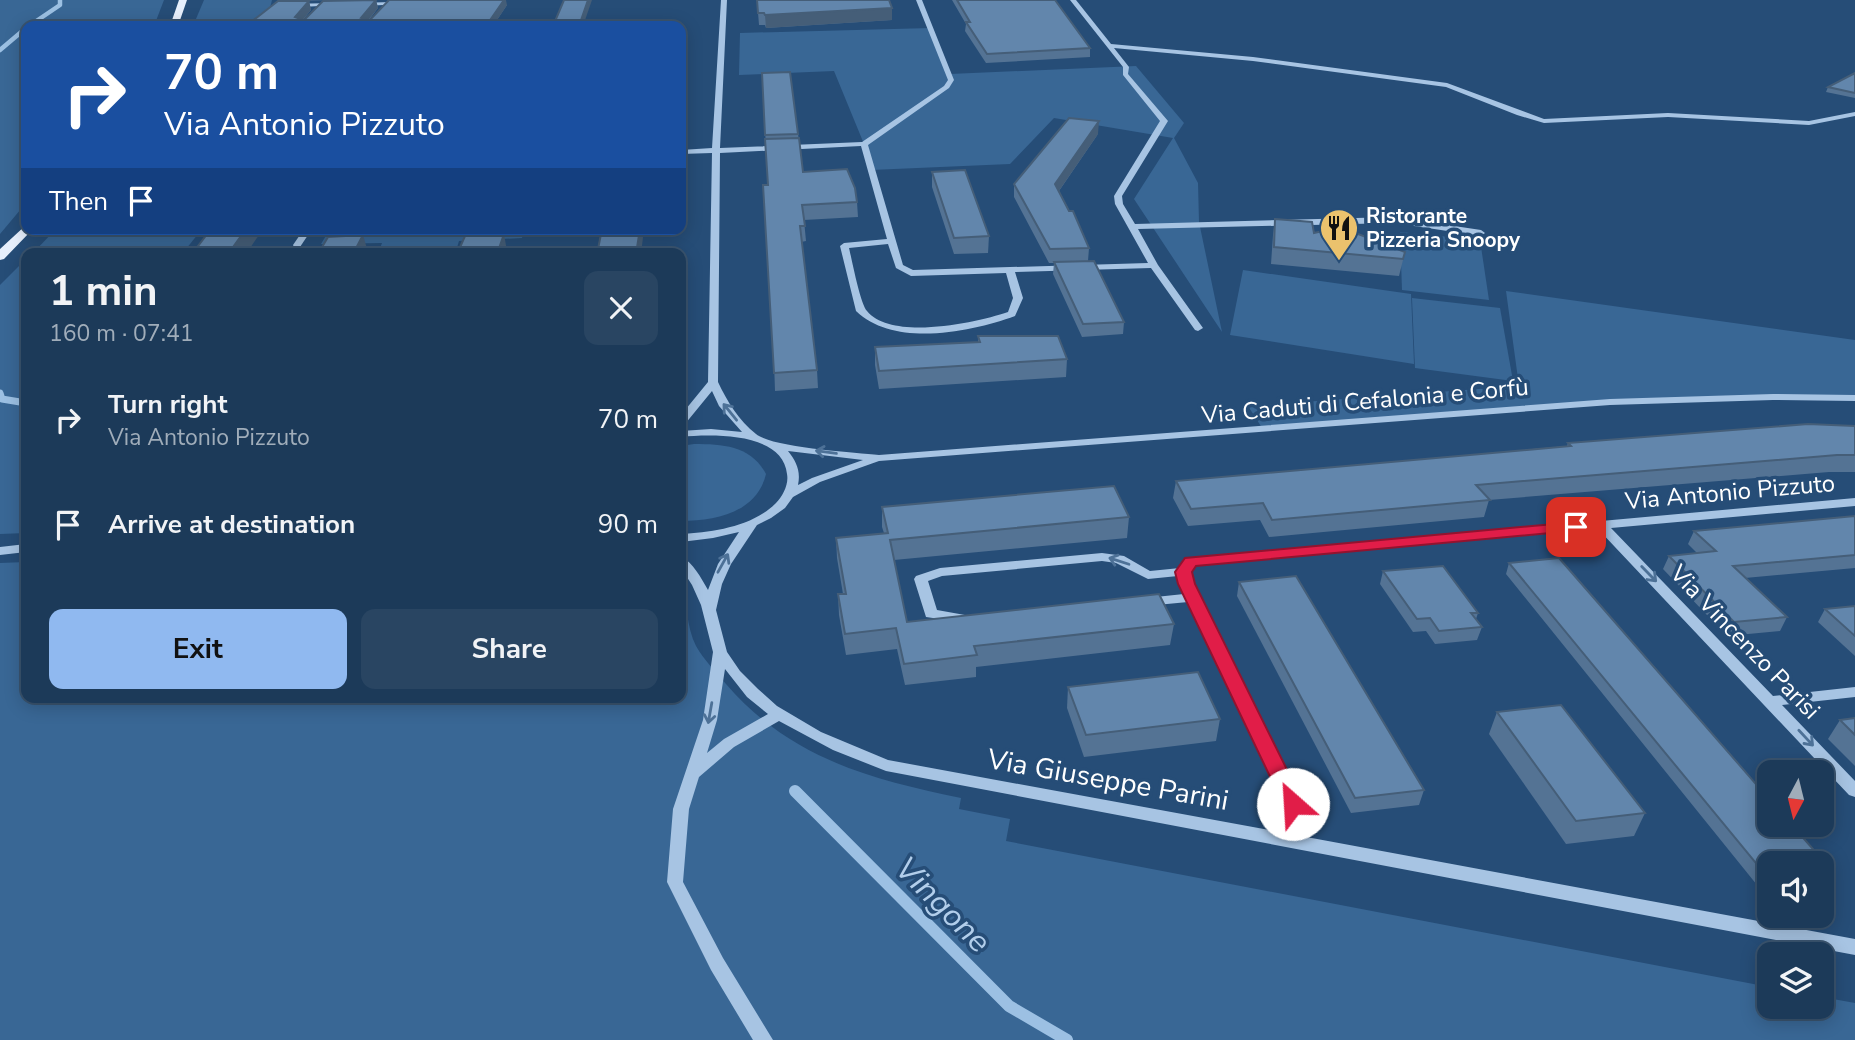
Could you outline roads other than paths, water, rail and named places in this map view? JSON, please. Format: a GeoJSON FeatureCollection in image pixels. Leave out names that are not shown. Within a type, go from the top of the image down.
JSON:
{"type":"FeatureCollection","features":[{"type":"Feature","properties":{"kind":"main road"},"geometry":{"type":"LineString","coordinates":[[176,21],[183,0]]}},
{"type":"Feature","properties":{"kind":"main road"},"geometry":{"type":"LineString","coordinates":[[0,256],[21,234]]}},
{"type":"Feature","properties":{"kind":"street"},"geometry":{"type":"LineString","coordinates":[[285,0],[283,6],[399,1]]}},
{"type":"Feature","properties":{"kind":"street"},"geometry":{"type":"LineString","coordinates":[[724,0],[716,151],[713,382],[723,404],[753,437]]}},
{"type":"Feature","properties":{"kind":"street"},"geometry":{"type":"LineString","coordinates":[[686,152],[864,144],[947,87],[951,80],[919,0]]}},
{"type":"Feature","properties":{"kind":"street"},"geometry":{"type":"LineString","coordinates":[[1073,0],[1126,67],[1125,74],[1164,121],[1118,195],[1119,204],[1154,265],[1198,328]]}},
{"type":"Feature","properties":{"kind":"street"},"geometry":{"type":"LineString","coordinates":[[373,21],[388,3]]}},
{"type":"Feature","properties":{"kind":"street"},"geometry":{"type":"LineString","coordinates":[[316,12],[322,5]]}},
{"type":"Feature","properties":{"kind":"street"},"geometry":{"type":"LineString","coordinates":[[1111,46],[1253,59],[1447,85],[1475,93],[1525,116],[1544,121],[1668,115],[1809,122],[1855,114]]}},
{"type":"Feature","properties":{"kind":"street"},"geometry":{"type":"LineString","coordinates":[[864,144],[899,266],[911,273],[1154,265]]}},
{"type":"Feature","properties":{"kind":"street"},"geometry":{"type":"LineString","coordinates":[[1132,228],[1394,220],[1481,233]]}},
{"type":"Feature","properties":{"kind":"street"},"geometry":{"type":"LineString","coordinates":[[297,244],[304,235]]}},
{"type":"Feature","properties":{"kind":"street"},"geometry":{"type":"LineString","coordinates":[[891,241],[844,246],[861,311],[882,325],[940,330],[988,323],[1012,314],[1018,298],[1010,271]]}},
{"type":"Feature","properties":{"kind":"street"},"geometry":{"type":"LineString","coordinates":[[686,416],[713,382]]}},
{"type":"Feature","properties":{"kind":"street","name":"Via Caduti di Cefalonia e Corfù"},"geometry":{"type":"LineString","coordinates":[[753,437],[774,446],[878,458],[1611,402],[1773,397],[1855,398]]}},
{"type":"Feature","properties":{"kind":"street"},"geometry":{"type":"LineString","coordinates":[[686,434],[727,431],[753,437]]}},
{"type":"Feature","properties":{"kind":"street"},"geometry":{"type":"LineString","coordinates":[[774,446],[789,461],[794,476],[788,495]]}},
{"type":"Feature","properties":{"kind":"street","name":"Via Caduti di Cefalonia e Corfù"},"geometry":{"type":"LineString","coordinates":[[752,524],[771,513],[788,495],[817,480],[878,458]]}},
{"type":"Feature","properties":{"kind":"street","name":"Via Antonio Pizzuto"},"geometry":{"type":"LineString","coordinates":[[981,617],[955,619],[931,614],[921,579],[940,572],[1102,557],[1119,559],[1148,575],[1187,567],[1855,502]]}},
{"type":"Feature","properties":{"kind":"street"},"geometry":{"type":"LineString","coordinates":[[686,538],[716,536],[752,524]]}},
{"type":"Feature","properties":{"kind":"street","name":"Via Giuseppe Parini"},"geometry":{"type":"LineString","coordinates":[[710,609],[715,579],[723,561],[752,524]]}},
{"type":"Feature","properties":{"kind":"street","name":"Via Vincenzo Parisi"},"geometry":{"type":"LineString","coordinates":[[1601,525],[1855,792]]}},
{"type":"Feature","properties":{"kind":"street"},"geometry":{"type":"LineString","coordinates":[[0,544],[21,546]]}},
{"type":"Feature","properties":{"kind":"street"},"geometry":{"type":"LineString","coordinates":[[0,551],[21,548]]}},
{"type":"Feature","properties":{"kind":"street"},"geometry":{"type":"LineString","coordinates":[[1187,567],[1192,597],[1293,804],[1293,841]]}},
{"type":"Feature","properties":{"kind":"street","name":"Via Giuseppe Parini"},"geometry":{"type":"LineString","coordinates":[[686,569],[710,609],[720,652],[738,676],[778,715],[825,742],[886,765],[1855,947]]}},
{"type":"Feature","properties":{"kind":"street"},"geometry":{"type":"LineString","coordinates":[[1136,602],[1192,597]]}},
{"type":"Feature","properties":{"kind":"street"},"geometry":{"type":"LineString","coordinates":[[720,652],[710,720],[681,809],[675,881],[717,964],[764,1040]]}},
{"type":"Feature","properties":{"kind":"street"},"geometry":{"type":"LineString","coordinates":[[1771,701],[1855,692]]}},
{"type":"Feature","properties":{"kind":"street"},"geometry":{"type":"LineString","coordinates":[[694,773],[729,743],[778,715]]}},
{"type":"Feature","properties":{"kind":"waterway","name":"Vingone"},"geometry":{"type":"LineString","coordinates":[[36,21],[60,5],[60,0]]}},
{"type":"Feature","properties":{"kind":"waterway","name":"Vingone"},"geometry":{"type":"LineString","coordinates":[[0,50],[21,32]]}},
{"type":"Feature","properties":{"kind":"waterway","name":"Vingone"},"geometry":{"type":"LineString","coordinates":[[0,393],[2,399],[21,402]]}},
{"type":"Feature","properties":{"kind":"waterway","name":"Vingone"},"geometry":{"type":"LineString","coordinates":[[795,791],[1009,1006],[1067,1040]]}},
{"type":"Feature","properties":{"kind":"place","name":"Ristorante Pizzeria Snoopy"},"geometry":{"type":"Point","coordinates":[1339,262]}}]}
